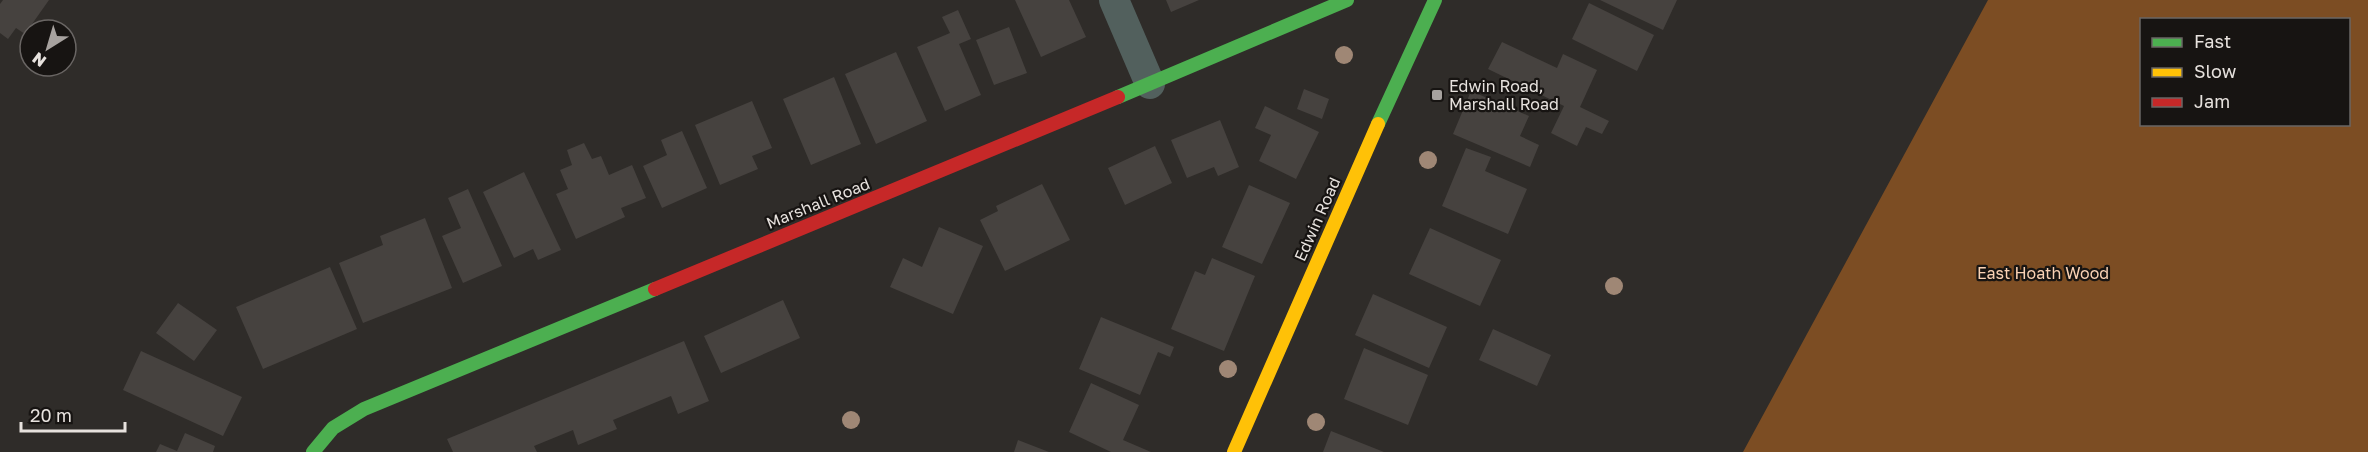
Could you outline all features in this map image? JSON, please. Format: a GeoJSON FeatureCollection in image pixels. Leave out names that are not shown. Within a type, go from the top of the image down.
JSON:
{"type":"FeatureCollection","features":[{"type":"Feature","properties":{"kind":"street"},"geometry":{"type":"LineString","coordinates":[[1114,0],[1150,84]]}},
{"type":"Feature","properties":{"kind":"street","name":"Marshall Road"},"geometry":{"type":"LineString","coordinates":[[313,452],[333,428],[364,409],[1150,84],[1347,0]]}},
{"type":"Feature","properties":{"kind":"street","name":"Edwin Road"},"geometry":{"type":"LineString","coordinates":[[1234,452],[1389,98],[1435,0]]}},
{"type":"Feature","properties":{"kind":"green space","name":"East Hoath Wood"},"geometry":{"type":"Polygon","coordinates":[[[1988,0],[2368,0],[2368,452],[1743,452],[1988,0]]]}},
{"type":"Feature","properties":{"kind":"building"},"geometry":{"type":"Polygon","coordinates":[[[3,0],[49,0],[36,18],[18,18],[18,29],[16,28],[8,39],[0,33],[0,4],[3,0]]]}},
{"type":"Feature","properties":{"kind":"building"},"geometry":{"type":"Polygon","coordinates":[[[1015,0],[1069,0],[1086,37],[1041,57],[1015,0]]]}},
{"type":"Feature","properties":{"kind":"building"},"geometry":{"type":"Polygon","coordinates":[[[1166,0],[1199,0],[1171,12],[1166,0]]]}},
{"type":"Feature","properties":{"kind":"building"},"geometry":{"type":"Polygon","coordinates":[[[1600,0],[1677,0],[1663,30],[1600,0]]]}},
{"type":"Feature","properties":{"kind":"building"},"geometry":{"type":"Polygon","coordinates":[[[1589,3],[1654,35],[1637,71],[1572,39],[1589,3]]]}},
{"type":"Feature","properties":{"kind":"building"},"geometry":{"type":"Polygon","coordinates":[[[958,10],[971,39],[959,44],[981,95],[945,111],[917,47],[950,33],[942,17],[958,10]]]}},
{"type":"Feature","properties":{"kind":"building"},"geometry":{"type":"Polygon","coordinates":[[[1009,27],[1027,73],[994,85],[976,40],[1009,27]]]}},
{"type":"Feature","properties":{"kind":"building"},"geometry":{"type":"Polygon","coordinates":[[[1502,42],[1557,68],[1563,54],[1597,70],[1580,107],[1609,121],[1602,134],[1586,127],[1577,146],[1551,133],[1564,106],[1488,69],[1502,42]]]}},
{"type":"Feature","properties":{"kind":"building"},"geometry":{"type":"Polygon","coordinates":[[[896,52],[927,121],[876,144],[845,74],[896,52]]]}},
{"type":"Feature","properties":{"kind":"building"},"geometry":{"type":"Polygon","coordinates":[[[834,77],[861,144],[811,165],[783,99],[834,77]]]}},
{"type":"Feature","properties":{"kind":"building"},"geometry":{"type":"Polygon","coordinates":[[[1304,89],[1329,99],[1322,119],[1297,109],[1304,89]]]}},
{"type":"Feature","properties":{"kind":"building"},"geometry":{"type":"Polygon","coordinates":[[[1471,91],[1529,116],[1520,136],[1539,145],[1530,167],[1453,134],[1471,91]]]}},
{"type":"Feature","properties":{"kind":"building"},"geometry":{"type":"Polygon","coordinates":[[[752,101],[772,148],[752,156],[758,169],[720,185],[695,125],[752,101]]]}},
{"type":"Feature","properties":{"kind":"building"},"geometry":{"type":"Polygon","coordinates":[[[1265,106],[1319,132],[1296,179],[1259,161],[1271,135],[1255,128],[1265,106]]]}},
{"type":"Feature","properties":{"kind":"building"},"geometry":{"type":"Polygon","coordinates":[[[1220,120],[1239,167],[1218,176],[1214,167],[1187,178],[1171,140],[1220,120]]]}},
{"type":"Feature","properties":{"kind":"building"},"geometry":{"type":"Polygon","coordinates":[[[682,131],[707,188],[662,208],[643,166],[667,155],[661,140],[682,131]]]}},
{"type":"Feature","properties":{"kind":"building"},"geometry":{"type":"Polygon","coordinates":[[[584,143],[592,159],[601,156],[609,175],[632,165],[646,198],[621,208],[625,217],[576,239],[556,194],[568,189],[560,170],[572,165],[567,150],[584,143]]]}},
{"type":"Feature","properties":{"kind":"building"},"geometry":{"type":"Polygon","coordinates":[[[1155,146],[1172,183],[1125,205],[1108,168],[1155,146]]]}},
{"type":"Feature","properties":{"kind":"building"},"geometry":{"type":"Polygon","coordinates":[[[1466,148],[1491,157],[1485,171],[1527,189],[1508,234],[1442,206],[1466,148]]]}},
{"type":"Feature","properties":{"kind":"building"},"geometry":{"type":"Polygon","coordinates":[[[524,172],[561,250],[538,260],[533,249],[514,258],[483,192],[524,172]]]}},
{"type":"Feature","properties":{"kind":"building"},"geometry":{"type":"Polygon","coordinates":[[[1042,184],[1070,240],[1005,271],[980,220],[998,211],[996,206],[1042,184]]]}},
{"type":"Feature","properties":{"kind":"building"},"geometry":{"type":"Polygon","coordinates":[[[1249,185],[1290,203],[1262,264],[1222,247],[1249,185]]]}},
{"type":"Feature","properties":{"kind":"building"},"geometry":{"type":"Polygon","coordinates":[[[468,189],[502,266],[463,283],[442,236],[461,228],[448,198],[468,189]]]}},
{"type":"Feature","properties":{"kind":"building"},"geometry":{"type":"Polygon","coordinates":[[[425,218],[452,288],[363,323],[339,263],[383,245],[380,236],[425,218]]]}},
{"type":"Feature","properties":{"kind":"building"},"geometry":{"type":"Polygon","coordinates":[[[939,227],[983,246],[953,314],[890,287],[903,258],[922,267],[939,227]]]}},
{"type":"Feature","properties":{"kind":"building"},"geometry":{"type":"Polygon","coordinates":[[[1430,228],[1501,260],[1480,306],[1409,274],[1430,228]]]}},
{"type":"Feature","properties":{"kind":"building"},"geometry":{"type":"Polygon","coordinates":[[[1212,258],[1255,276],[1224,351],[1171,329],[1195,271],[1205,275],[1212,258]]]}},
{"type":"Feature","properties":{"kind":"building"},"geometry":{"type":"Polygon","coordinates":[[[330,267],[357,329],[263,369],[236,307],[330,267]]]}},
{"type":"Feature","properties":{"kind":"building"},"geometry":{"type":"Polygon","coordinates":[[[1373,294],[1447,327],[1429,368],[1355,335],[1373,294]]]}},
{"type":"Feature","properties":{"kind":"building"},"geometry":{"type":"Polygon","coordinates":[[[783,300],[800,338],[721,373],[704,336],[783,300]]]}},
{"type":"Feature","properties":{"kind":"building"},"geometry":{"type":"Polygon","coordinates":[[[178,303],[217,330],[194,361],[156,333],[178,303]]]}},
{"type":"Feature","properties":{"kind":"building"},"geometry":{"type":"Polygon","coordinates":[[[1101,317],[1174,347],[1170,357],[1158,352],[1140,395],[1079,369],[1101,317]]]}},
{"type":"Feature","properties":{"kind":"building"},"geometry":{"type":"Polygon","coordinates":[[[1493,329],[1551,355],[1537,386],[1479,360],[1493,329]]]}},
{"type":"Feature","properties":{"kind":"building"},"geometry":{"type":"Polygon","coordinates":[[[684,341],[709,401],[678,414],[671,396],[613,420],[617,429],[578,445],[573,430],[534,446],[537,452],[453,452],[447,439],[684,341]]]}},
{"type":"Feature","properties":{"kind":"building"},"geometry":{"type":"Polygon","coordinates":[[[1364,348],[1428,375],[1408,425],[1344,399],[1364,348]]]}},
{"type":"Feature","properties":{"kind":"building"},"geometry":{"type":"Polygon","coordinates":[[[141,351],[242,397],[223,436],[123,390],[141,351]]]}},
{"type":"Feature","properties":{"kind":"building"},"geometry":{"type":"Polygon","coordinates":[[[1091,383],[1139,405],[1123,440],[1151,452],[1111,452],[1069,432],[1091,383]]]}},
{"type":"Feature","properties":{"kind":"building"},"geometry":{"type":"Polygon","coordinates":[[[1331,431],[1384,452],[1323,452],[1331,431]]]}},
{"type":"Feature","properties":{"kind":"building"},"geometry":{"type":"Polygon","coordinates":[[[185,433],[215,446],[213,452],[156,452],[160,444],[177,451],[185,433]]]}},
{"type":"Feature","properties":{"kind":"building"},"geometry":{"type":"Polygon","coordinates":[[[1018,440],[1049,452],[1014,452],[1018,440]]]}},
{"type":"Feature","properties":{"kind":"traffic: fast"},"geometry":{"type":"LineString","coordinates":[[1118,97],[1347,0]]}},
{"type":"Feature","properties":{"kind":"traffic: fast"},"geometry":{"type":"LineString","coordinates":[[1378,124],[1435,0]]}},
{"type":"Feature","properties":{"kind":"traffic: fast"},"geometry":{"type":"LineString","coordinates":[[313,452],[333,428],[364,409],[655,289]]}},
{"type":"Feature","properties":{"kind":"traffic: slow"},"geometry":{"type":"LineString","coordinates":[[1234,452],[1378,124]]}},
{"type":"Feature","properties":{"kind":"traffic: jam"},"geometry":{"type":"LineString","coordinates":[[655,289],[1118,97]]}},
{"type":"Feature","properties":{"kind":"place","name":"Edwin Road, Marshall Road"},"geometry":{"type":"Point","coordinates":[1437,95]}}]}
